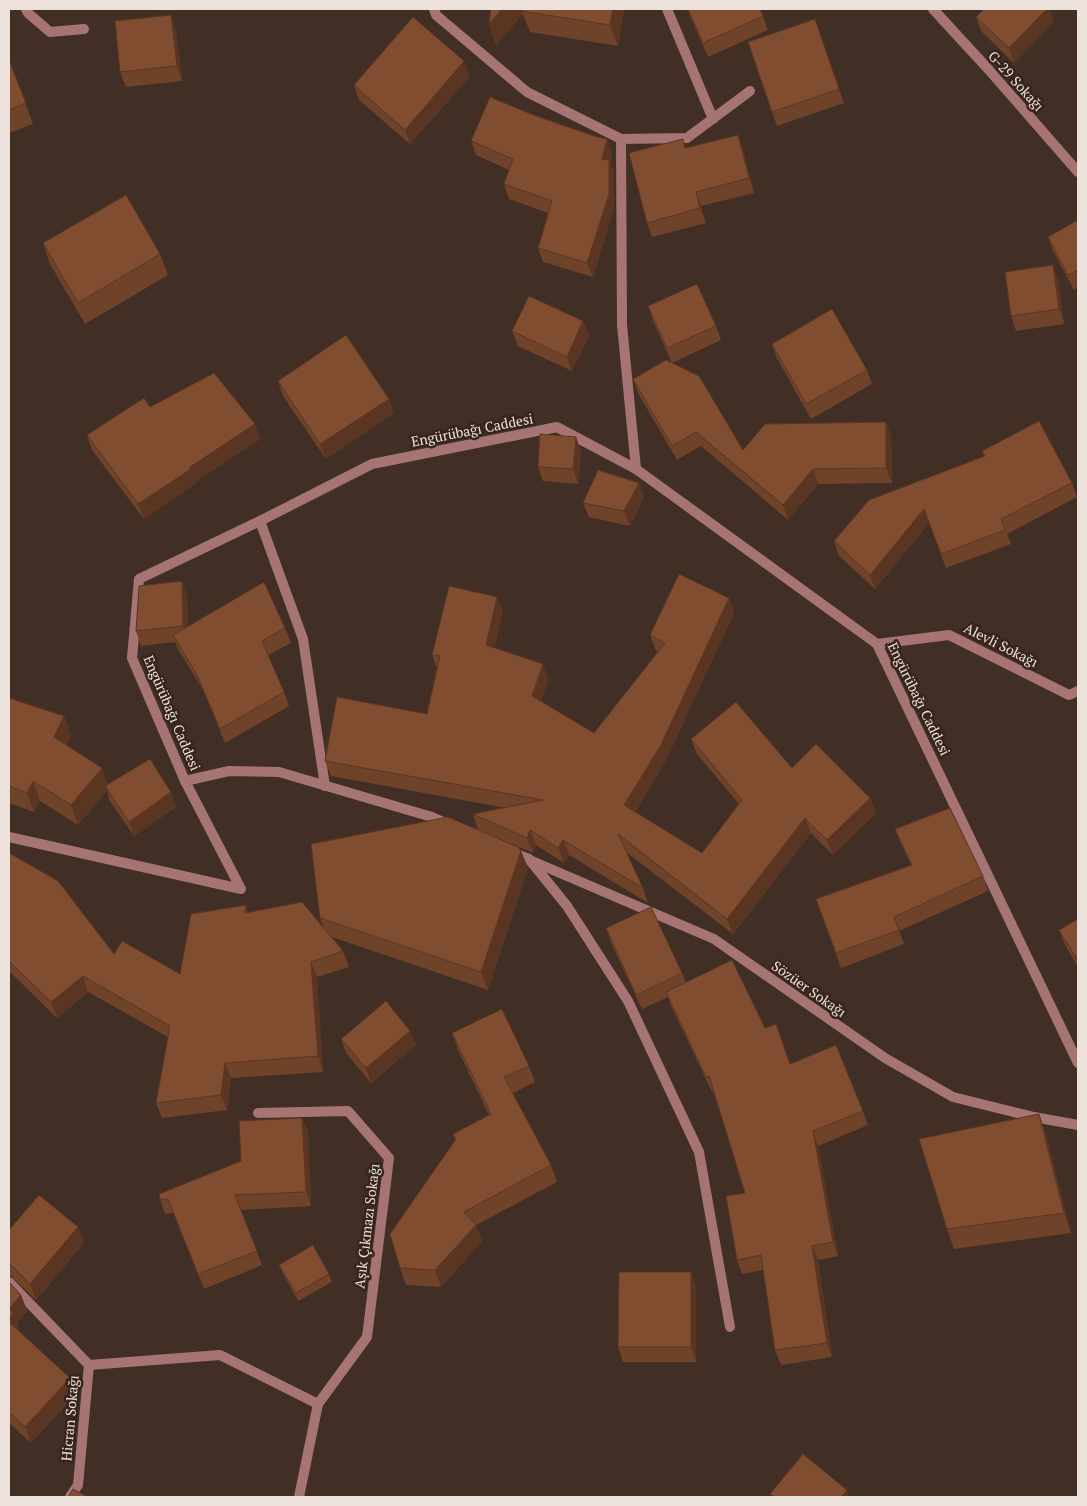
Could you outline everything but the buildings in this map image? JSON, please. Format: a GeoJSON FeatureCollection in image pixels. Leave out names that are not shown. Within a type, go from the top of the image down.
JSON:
{"type":"FeatureCollection","features":[{"type":"Feature","properties":{"kind":"street"},"geometry":{"type":"LineString","coordinates":[[26,9],[28,13],[50,32],[84,29]]}},
{"type":"Feature","properties":{"kind":"street"},"geometry":{"type":"LineString","coordinates":[[434,9],[436,15],[527,92],[621,138],[687,138],[750,91]]}},
{"type":"Feature","properties":{"kind":"street"},"geometry":{"type":"LineString","coordinates":[[667,9],[713,119]]}},
{"type":"Feature","properties":{"kind":"street","name":"G-29 Sokağı"},"geometry":{"type":"LineString","coordinates":[[932,9],[1078,172]]}},
{"type":"Feature","properties":{"kind":"street"},"geometry":{"type":"LineString","coordinates":[[621,138],[622,325],[636,469]]}},
{"type":"Feature","properties":{"kind":"street","name":"Engürübağı Caddesi"},"geometry":{"type":"LineString","coordinates":[[9,837],[241,889],[185,781],[132,658],[139,579],[260,521],[372,464],[557,426],[636,469],[878,644],[1078,1063]]}},
{"type":"Feature","properties":{"kind":"street"},"geometry":{"type":"LineString","coordinates":[[260,521],[303,639],[325,786]]}},
{"type":"Feature","properties":{"kind":"street","name":"Alevli Sokağı"},"geometry":{"type":"LineString","coordinates":[[878,644],[949,635],[1069,695],[1078,691]]}},
{"type":"Feature","properties":{"kind":"street"},"geometry":{"type":"LineString","coordinates":[[185,781],[229,770],[279,772],[432,817],[459,828]]}},
{"type":"Feature","properties":{"kind":"street","name":"Sözüer Sokağı"},"geometry":{"type":"LineString","coordinates":[[502,848],[714,939],[885,1058],[953,1097],[1034,1117],[1078,1125]]}},
{"type":"Feature","properties":{"kind":"street"},"geometry":{"type":"LineString","coordinates":[[529,860],[566,906],[628,1001],[699,1152],[730,1327]]}},
{"type":"Feature","properties":{"kind":"street","name":"Aşık Çıkmazı Sokağı"},"geometry":{"type":"LineString","coordinates":[[258,1113],[348,1111],[389,1158],[367,1337],[318,1404]]}},
{"type":"Feature","properties":{"kind":"street","name":"Hicran Sokağı"},"geometry":{"type":"LineString","coordinates":[[9,1282],[89,1365],[78,1485],[70,1497]]}},
{"type":"Feature","properties":{"kind":"street"},"geometry":{"type":"LineString","coordinates":[[89,1365],[220,1355],[318,1404],[300,1497]]}}]}
